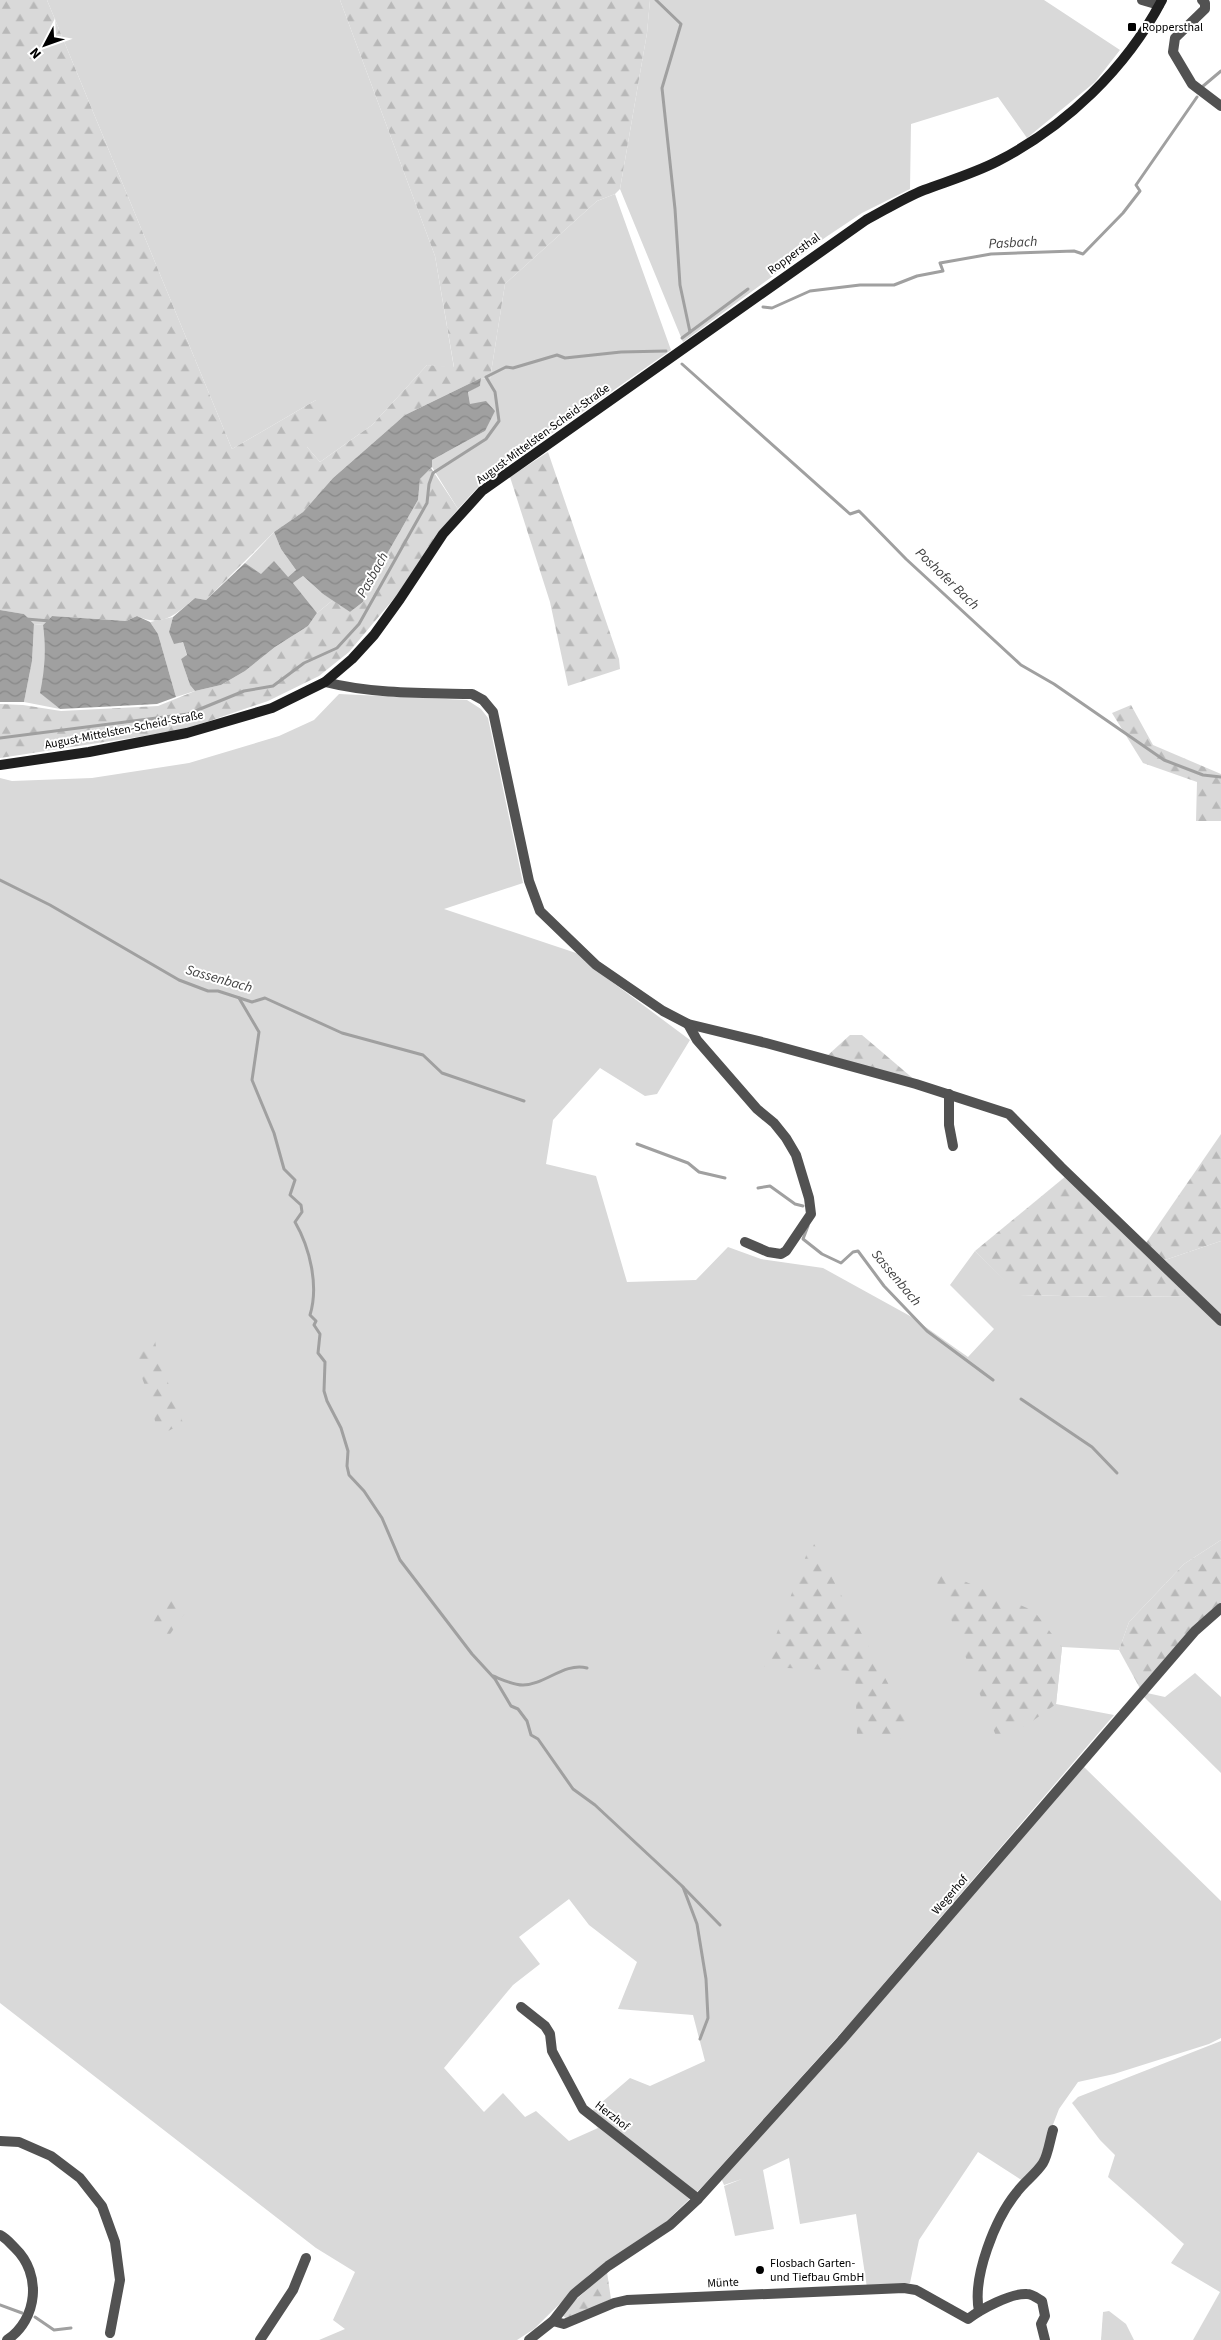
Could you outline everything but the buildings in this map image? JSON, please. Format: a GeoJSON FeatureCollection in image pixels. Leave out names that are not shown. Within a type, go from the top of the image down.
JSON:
{"type":"FeatureCollection","features":[{"type":"Feature","properties":{"kind":"main road","name":"Roppersthal"},"geometry":{"type":"LineString","coordinates":[[679,352],[866,220],[922,191],[997,162],[1031,143],[1054,127],[1097,88],[1127,54],[1160,3]]}},
{"type":"Feature","properties":{"kind":"main road","name":"August-Mittelsten-Scheid-Straße"},"geometry":{"type":"LineString","coordinates":[[0,765],[89,752],[187,733],[272,708],[325,682],[352,659],[374,635],[443,534],[482,491],[679,352]]}},
{"type":"Feature","properties":{"kind":"street","name":"Roppersthal"},"geometry":{"type":"LineString","coordinates":[[1142,0],[1160,3]]}},
{"type":"Feature","properties":{"kind":"street"},"geometry":{"type":"LineString","coordinates":[[1202,0],[1205,3],[1205,9],[1175,38],[1173,52],[1192,84],[1221,106]]}},
{"type":"Feature","properties":{"kind":"street"},"geometry":{"type":"LineString","coordinates":[[325,682],[350,689],[384,692],[472,694],[483,700],[493,712],[529,881],[540,911],[596,965],[663,1011],[688,1024],[766,1043],[949,1094],[1009,1114],[1061,1167],[1221,1320]]}},
{"type":"Feature","properties":{"kind":"street"},"geometry":{"type":"LineString","coordinates":[[688,1024],[697,1040],[756,1109],[774,1123],[786,1138],[796,1155],[809,1198],[811,1214],[786,1251],[781,1254],[768,1252],[745,1242]]}},
{"type":"Feature","properties":{"kind":"street"},"geometry":{"type":"LineString","coordinates":[[949,1094],[949,1126],[953,1146]]}},
{"type":"Feature","properties":{"kind":"street","name":"Wegerhof"},"geometry":{"type":"LineString","coordinates":[[553,2321],[574,2294],[608,2266],[670,2225],[698,2199],[847,2034],[1195,1631],[1221,1608]]}},
{"type":"Feature","properties":{"kind":"street","name":"Herzhof"},"geometry":{"type":"LineString","coordinates":[[522,2007],[545,2026],[550,2034],[552,2051],[583,2109],[698,2199]]}},
{"type":"Feature","properties":{"kind":"street"},"geometry":{"type":"LineString","coordinates":[[980,2311],[977,2301],[979,2282],[992,2235],[1016,2193],[1043,2163],[1053,2130]]}},
{"type":"Feature","properties":{"kind":"street"},"geometry":{"type":"LineString","coordinates":[[0,2141],[19,2142],[51,2156],[80,2178],[102,2206],[115,2242],[120,2280],[110,2333]]}},
{"type":"Feature","properties":{"kind":"street"},"geometry":{"type":"LineString","coordinates":[[0,2235],[21,2254],[32,2274],[34,2290],[30,2312],[16,2334],[7,2340]]}},
{"type":"Feature","properties":{"kind":"street"},"geometry":{"type":"LineString","coordinates":[[260,2340],[293,2290],[306,2258]]}},
{"type":"Feature","properties":{"kind":"street","name":"Münte"},"geometry":{"type":"LineString","coordinates":[[553,2321],[564,2324],[614,2303],[627,2300],[904,2288],[916,2290],[968,2319],[980,2311],[1012,2297],[1028,2293],[1042,2300],[1045,2316],[1041,2324],[1045,2340]]}},
{"type":"Feature","properties":{"kind":"street"},"geometry":{"type":"LineString","coordinates":[[529,2340],[553,2321]]}},
{"type":"Feature","properties":{"kind":"green space"},"geometry":{"type":"Polygon","coordinates":[[[0,0],[47,0],[232,449],[316,400],[335,424],[307,447],[320,462],[372,425],[427,365],[454,367],[435,256],[340,0],[650,0],[647,33],[620,189],[615,194],[597,201],[505,284],[490,379],[481,378],[405,415],[333,478],[303,512],[274,532],[206,600],[195,598],[169,618],[162,620],[146,619],[137,616],[126,621],[52,616],[43,625],[34,624],[24,614],[0,610],[0,0]]]}},
{"type":"Feature","properties":{"kind":"green space"},"geometry":{"type":"Polygon","coordinates":[[[47,0],[340,0],[435,256],[454,368],[427,365],[372,425],[320,462],[307,447],[316,400],[232,449],[47,0]]]}},
{"type":"Feature","properties":{"kind":"green space"},"geometry":{"type":"Polygon","coordinates":[[[650,0],[1044,0],[1120,50],[1095,82],[1027,138],[998,97],[911,124],[910,189],[862,213],[826,237],[683,342],[620,189],[647,33],[650,0]]]}},
{"type":"Feature","properties":{"kind":"green space"},"geometry":{"type":"Polygon","coordinates":[[[615,194],[671,350],[501,469],[478,487],[458,509],[432,467],[432,460],[485,431],[470,404],[468,391],[480,386],[481,378],[490,379],[505,284],[597,201],[615,194]]]}},
{"type":"Feature","properties":{"kind":"green space"},"geometry":{"type":"Polygon","coordinates":[[[548,452],[619,659],[620,669],[568,686],[550,602],[510,477],[548,452]]]}},
{"type":"Feature","properties":{"kind":"green space"},"geometry":{"type":"Polygon","coordinates":[[[431,468],[458,509],[440,531],[396,596],[349,652],[319,676],[268,701],[183,730],[0,758],[0,704],[23,705],[61,711],[158,706],[195,691],[221,685],[245,671],[275,647],[308,626],[317,613],[333,600],[350,612],[363,602],[367,589],[418,500],[420,479],[431,468]]]}},
{"type":"Feature","properties":{"kind":"green space"},"geometry":{"type":"Polygon","coordinates":[[[274,532],[281,549],[296,570],[288,577],[261,575],[245,563],[274,532]]]}},
{"type":"Feature","properties":{"kind":"green space"},"geometry":{"type":"Polygon","coordinates":[[[303,576],[323,594],[333,600],[317,613],[293,583],[303,576]]]}},
{"type":"Feature","properties":{"kind":"green space"},"geometry":{"type":"Polygon","coordinates":[[[173,617],[169,632],[183,642],[187,656],[181,659],[190,685],[195,691],[176,697],[158,634],[150,622],[173,617]]]}},
{"type":"Feature","properties":{"kind":"green space"},"geometry":{"type":"Polygon","coordinates":[[[34,624],[43,625],[44,634],[45,659],[41,693],[60,709],[24,702],[32,661],[34,624]]]}},
{"type":"Feature","properties":{"kind":"green space"},"geometry":{"type":"Polygon","coordinates":[[[339,694],[467,700],[481,709],[488,718],[523,883],[444,909],[579,954],[592,967],[690,1040],[657,1094],[645,1096],[600,1068],[553,1120],[546,1164],[596,1176],[627,1282],[696,1280],[728,1247],[761,1259],[823,1268],[910,1316],[968,1357],[994,1329],[950,1285],[975,1251],[1020,1295],[1192,1296],[1221,1326],[1221,1540],[1184,1564],[1129,1622],[1119,1650],[1062,1647],[1056,1704],[1114,1715],[849,2024],[701,2188],[655,2232],[591,2273],[534,2329],[517,2340],[319,2340],[345,2329],[333,2320],[355,2272],[316,2248],[0,2003],[0,778],[12,781],[92,778],[189,763],[279,736],[314,720],[339,694]],[[569,1899],[519,1937],[540,1964],[513,1985],[444,2068],[484,2112],[503,2093],[525,2117],[536,2111],[569,2141],[598,2128],[587,2115],[630,2078],[650,2086],[705,2061],[693,2015],[618,2009],[637,1962],[589,1925],[569,1899]]]}},
{"type":"Feature","properties":{"kind":"green space"},"geometry":{"type":"Polygon","coordinates":[[[1131,705],[1153,745],[1221,774],[1221,821],[1196,821],[1197,782],[1143,763],[1112,713],[1131,705]]]}},
{"type":"Feature","properties":{"kind":"green space"},"geometry":{"type":"Polygon","coordinates":[[[850,1035],[862,1035],[916,1081],[828,1055],[850,1035]]]}},
{"type":"Feature","properties":{"kind":"green space"},"geometry":{"type":"Polygon","coordinates":[[[1221,1134],[1221,1241],[1165,1260],[1146,1243],[1221,1134]]]}},
{"type":"Feature","properties":{"kind":"green space"},"geometry":{"type":"Polygon","coordinates":[[[1066,1176],[1192,1296],[1019,1295],[975,1251],[1066,1176]]]}},
{"type":"Feature","properties":{"kind":"green space"},"geometry":{"type":"Polygon","coordinates":[[[1221,1241],[1221,1315],[1165,1260],[1221,1241]]]}},
{"type":"Feature","properties":{"kind":"green space"},"geometry":{"type":"Polygon","coordinates":[[[154,1334],[157,1353],[183,1423],[159,1436],[147,1391],[133,1354],[154,1334]]]}},
{"type":"Feature","properties":{"kind":"green space"},"geometry":{"type":"Polygon","coordinates":[[[812,1540],[908,1721],[905,1739],[857,1735],[855,1671],[764,1667],[812,1540]]]}},
{"type":"Feature","properties":{"kind":"green space"},"geometry":{"type":"Polygon","coordinates":[[[1221,1540],[1221,1608],[1142,1692],[1119,1650],[1129,1622],[1184,1564],[1221,1540]]]}},
{"type":"Feature","properties":{"kind":"green space"},"geometry":{"type":"Polygon","coordinates":[[[931,1567],[1034,1611],[1062,1647],[1056,1704],[1027,1725],[996,1736],[931,1567]]]}},
{"type":"Feature","properties":{"kind":"green space"},"geometry":{"type":"Polygon","coordinates":[[[169,1595],[192,1603],[166,1640],[149,1630],[169,1595]]]}},
{"type":"Feature","properties":{"kind":"green space"},"geometry":{"type":"Polygon","coordinates":[[[1195,1673],[1221,1697],[1221,1773],[1144,1697],[1147,1693],[1165,1697],[1195,1673]]]}},
{"type":"Feature","properties":{"kind":"green space"},"geometry":{"type":"Polygon","coordinates":[[[1084,1767],[1221,1901],[1221,2038],[1209,2044],[1114,2074],[1078,2082],[1059,2109],[1039,2161],[1023,2181],[978,2152],[919,2240],[910,2283],[867,2288],[856,2214],[800,2224],[789,2158],[763,2170],[774,2229],[735,2236],[724,2186],[742,2179],[724,2185],[721,2178],[1084,1767]]]}},
{"type":"Feature","properties":{"kind":"green space"},"geometry":{"type":"Polygon","coordinates":[[[1221,2041],[1221,2340],[1193,2340],[1220,2292],[1171,2263],[1184,2244],[1108,2177],[1115,2155],[1100,2140],[1072,2103],[1078,2097],[1221,2041]]]}},
{"type":"Feature","properties":{"kind":"green space"},"geometry":{"type":"Polygon","coordinates":[[[607,2272],[611,2299],[568,2320],[562,2315],[571,2304],[607,2272]]]}},
{"type":"Feature","properties":{"kind":"green space"},"geometry":{"type":"Polygon","coordinates":[[[1109,2311],[1126,2324],[1134,2340],[1101,2340],[1103,2312],[1109,2311]]]}},
{"type":"Feature","properties":{"kind":"water"},"geometry":{"type":"Polygon","coordinates":[[[481,378],[480,386],[468,392],[470,404],[486,401],[495,411],[485,431],[432,460],[432,467],[420,479],[418,500],[367,589],[363,602],[350,612],[323,594],[303,576],[293,583],[317,613],[308,626],[275,647],[245,671],[221,685],[195,691],[190,685],[181,659],[187,655],[183,642],[174,644],[169,632],[173,617],[195,598],[206,600],[245,563],[261,574],[274,561],[288,577],[296,570],[281,549],[274,532],[303,512],[333,478],[405,415],[481,378]]]}},
{"type":"Feature","properties":{"kind":"water"},"geometry":{"type":"Polygon","coordinates":[[[0,610],[24,614],[34,624],[32,661],[24,702],[0,702],[0,610]]]}},
{"type":"Feature","properties":{"kind":"water"},"geometry":{"type":"Polygon","coordinates":[[[52,616],[126,621],[137,616],[150,622],[158,634],[176,697],[157,704],[60,709],[40,693],[44,659],[43,625],[52,616]]]}},
{"type":"Feature","properties":{"kind":"waterway"},"geometry":{"type":"LineString","coordinates":[[656,0],[681,24],[662,88],[675,209],[680,285],[690,332]]}},
{"type":"Feature","properties":{"kind":"waterway","name":"Pasbach"},"geometry":{"type":"LineString","coordinates":[[1202,87],[1221,71]]}},
{"type":"Feature","properties":{"kind":"waterway","name":"Pasbach"},"geometry":{"type":"LineString","coordinates":[[763,307],[772,308],[810,291],[860,285],[894,285],[917,276],[943,271],[940,263],[991,254],[1074,251],[1083,254],[1123,213],[1140,191],[1136,185],[1197,97]]}},
{"type":"Feature","properties":{"kind":"waterway","name":"Pasbach"},"geometry":{"type":"LineString","coordinates":[[682,338],[748,289]]}},
{"type":"Feature","properties":{"kind":"waterway","name":"Pasbach"},"geometry":{"type":"LineString","coordinates":[[0,738],[188,714],[244,691],[273,686],[304,663],[337,648],[359,624],[427,503],[429,484],[433,473],[486,439],[499,421],[495,392],[486,377],[506,367],[513,368],[557,355],[565,358],[621,352],[666,351]]}},
{"type":"Feature","properties":{"kind":"waterway","name":"Poshofer Bach"},"geometry":{"type":"LineString","coordinates":[[682,364],[850,514],[859,511],[906,559],[1021,665],[1054,684],[1164,760],[1203,775],[1221,777]]}},
{"type":"Feature","properties":{"kind":"waterway"},"geometry":{"type":"LineString","coordinates":[[26,619],[50,621]]}},
{"type":"Feature","properties":{"kind":"waterway","name":"Sassenbach"},"geometry":{"type":"LineString","coordinates":[[0,880],[50,905],[179,980],[208,991],[218,991],[252,1002],[265,998],[342,1033],[423,1055],[442,1073],[524,1101]]}},
{"type":"Feature","properties":{"kind":"waterway"},"geometry":{"type":"LineString","coordinates":[[239,998],[259,1032],[252,1080],[274,1133],[284,1169],[295,1180],[290,1195],[301,1205],[302,1212],[295,1222],[305,1243],[312,1267],[314,1292],[310,1315],[316,1321],[314,1325],[320,1334],[318,1353],[325,1362],[324,1391],[341,1428],[348,1451],[347,1466],[349,1475],[364,1491],[382,1518],[400,1560],[472,1654],[495,1679],[511,1706],[518,1709],[527,1721],[531,1735],[538,1739],[573,1789],[595,1805],[681,1885],[720,1925]]}},
{"type":"Feature","properties":{"kind":"waterway","name":"Sassenbach"},"geometry":{"type":"LineString","coordinates":[[637,1144],[688,1163],[699,1172],[725,1178]]}},
{"type":"Feature","properties":{"kind":"waterway","name":"Sassenbach"},"geometry":{"type":"LineString","coordinates":[[758,1188],[770,1186],[795,1204],[803,1206]]}},
{"type":"Feature","properties":{"kind":"waterway","name":"Sassenbach"},"geometry":{"type":"LineString","coordinates":[[808,1226],[803,1239],[822,1254],[841,1263],[853,1252],[858,1251],[884,1286],[927,1331],[993,1380]]}},
{"type":"Feature","properties":{"kind":"waterway"},"geometry":{"type":"LineString","coordinates":[[1021,1399],[1092,1447],[1117,1473]]}},
{"type":"Feature","properties":{"kind":"waterway"},"geometry":{"type":"LineString","coordinates":[[493,1676],[523,1685],[531,1684],[570,1668],[587,1668]]}},
{"type":"Feature","properties":{"kind":"waterway"},"geometry":{"type":"LineString","coordinates":[[683,1887],[697,1924],[706,1979],[708,2018],[700,2039]]}},
{"type":"Feature","properties":{"kind":"waterway"},"geometry":{"type":"LineString","coordinates":[[0,2305],[22,2313]]}},
{"type":"Feature","properties":{"kind":"waterway"},"geometry":{"type":"LineString","coordinates":[[35,2317],[54,2330],[71,2328]]}},
{"type":"Feature","properties":{"kind":"place","name":"Roppersthal"},"geometry":{"type":"Point","coordinates":[1132,27]}},
{"type":"Feature","properties":{"kind":"place","name":"Flosbach Garten- und Tiefbau GmbH"},"geometry":{"type":"Point","coordinates":[760,2270]}}]}
